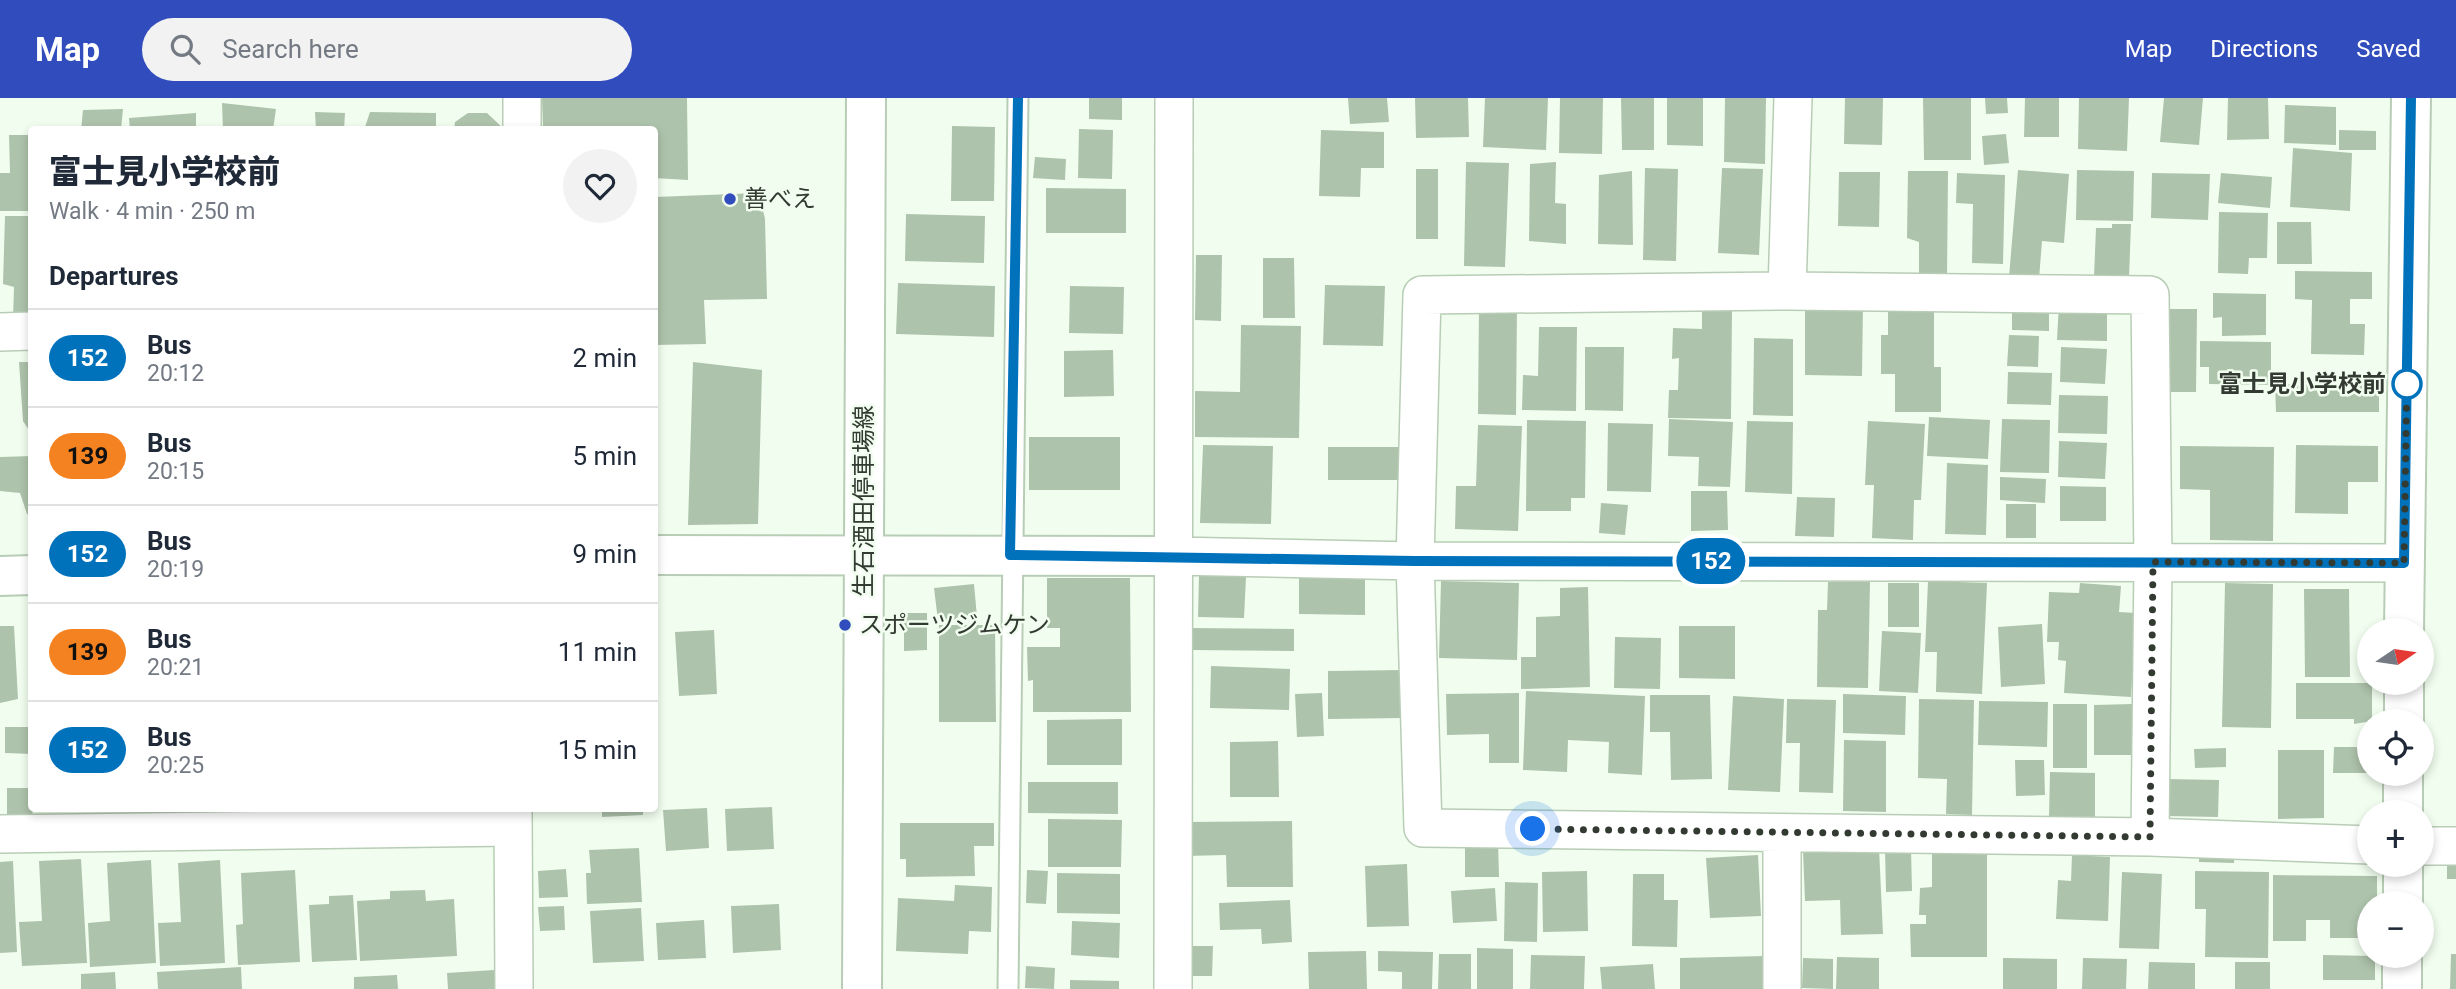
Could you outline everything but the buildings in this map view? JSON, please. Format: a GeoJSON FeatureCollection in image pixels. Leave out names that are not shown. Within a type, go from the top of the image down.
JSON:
{"type":"FeatureCollection","features":[{"type":"Feature","properties":{"kind":"street"},"geometry":{"type":"LineString","coordinates":[[522,126],[523,98]]}},
{"type":"Feature","properties":{"kind":"street","name":"生石酒田停車場線"},"geometry":{"type":"LineString","coordinates":[[862,989],[866,98]]}},
{"type":"Feature","properties":{"kind":"street"},"geometry":{"type":"LineString","coordinates":[[1173,989],[1174,98]]}},
{"type":"Feature","properties":{"kind":"street"},"geometry":{"type":"LineString","coordinates":[[1787,291],[1793,98]]}},
{"type":"Feature","properties":{"kind":"street"},"geometry":{"type":"LineString","coordinates":[[2404,618],[2411,98]]}},
{"type":"Feature","properties":{"kind":"street"},"geometry":{"type":"LineString","coordinates":[[2150,837],[2153,562],[2150,295],[1787,291],[1422,295],[1415,561],[1423,828],[2150,837],[2357,845]]}},
{"type":"Feature","properties":{"kind":"street"},"geometry":{"type":"LineString","coordinates":[[0,332],[28,331]]}},
{"type":"Feature","properties":{"kind":"street"},"geometry":{"type":"LineString","coordinates":[[658,555],[1173,556],[1415,561],[2404,563]]}},
{"type":"Feature","properties":{"kind":"street"},"geometry":{"type":"LineString","coordinates":[[0,576],[28,575]]}},
{"type":"Feature","properties":{"kind":"street"},"geometry":{"type":"LineString","coordinates":[[0,834],[513,818],[514,989]]}},
{"type":"Feature","properties":{"kind":"street"},"geometry":{"type":"LineString","coordinates":[[1782,833],[1782,989]]}},
{"type":"Feature","properties":{"kind":"street"},"geometry":{"type":"LineString","coordinates":[[2434,846],[2456,846]]}},
{"type":"Feature","properties":{"kind":"street"},"geometry":{"type":"LineString","coordinates":[[2402,968],[2402,989]]}},
{"type":"Feature","properties":{"kind":"lane"},"geometry":{"type":"LineString","coordinates":[[1008,989],[1010,555],[1018,98]]}},
{"type":"Feature","properties":{"kind":"bus line","name":"152"},"geometry":{"type":"LineString","coordinates":[[1018,98],[1010,555],[1415,561],[2376,563],[2404,563],[2411,98]]}},
{"type":"Feature","properties":{"kind":"place","name":"善べえ"},"geometry":{"type":"Point","coordinates":[730,199]}},
{"type":"Feature","properties":{"kind":"place","name":"富士見小学校前"},"geometry":{"type":"Point","coordinates":[2407,384]}},
{"type":"Feature","properties":{"kind":"place","name":"スポーツジムケン"},"geometry":{"type":"Point","coordinates":[845,625]}},
{"type":"Feature","properties":{"kind":"route"},"geometry":{"type":"LineString","coordinates":[[1533,829],[2150,837],[2153,562],[2404,563],[2407,372],[2407,384]]}}]}
